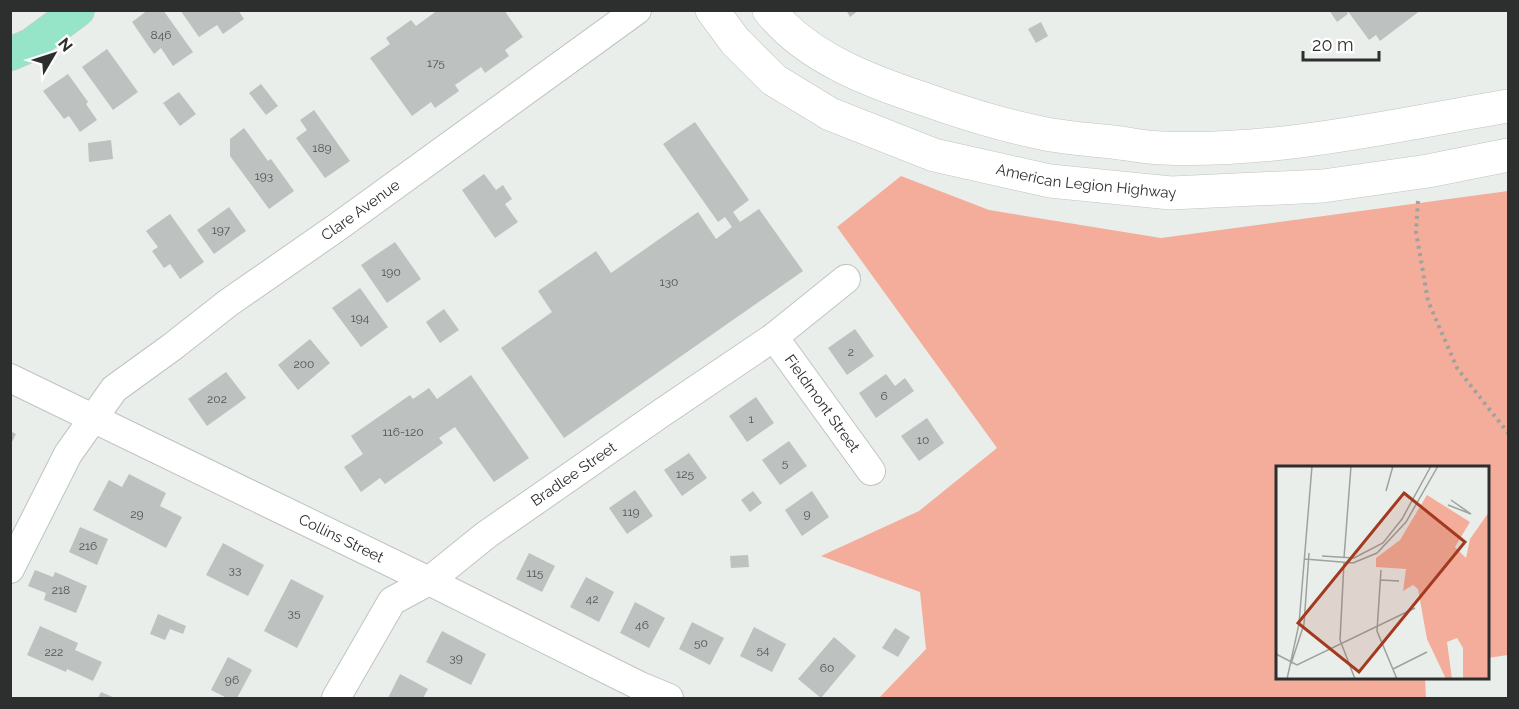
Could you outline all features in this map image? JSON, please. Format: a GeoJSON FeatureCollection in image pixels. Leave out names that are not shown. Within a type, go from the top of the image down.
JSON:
{"type":"FeatureCollection","features":[{"type":"Feature","properties":{"kind":"main road"},"geometry":{"type":"LineString","coordinates":[[10,54],[30,45],[78,10]]}},
{"type":"Feature","properties":{"kind":"main road","name":"American Legion Highway"},"geometry":{"type":"LineString","coordinates":[[712,10],[735,41],[774,80],[830,114],[934,154],[1050,181],[1171,193],[1323,186],[1419,172],[1509,155]]}},
{"type":"Feature","properties":{"kind":"main road"},"geometry":{"type":"LineString","coordinates":[[769,10],[778,22],[825,58],[880,85],[988,119],[1046,134],[1161,148],[1220,148],[1320,138],[1509,105]]}},
{"type":"Feature","properties":{"kind":"street","name":"Clare Avenue"},"geometry":{"type":"LineString","coordinates":[[10,569],[68,454],[114,390],[228,303],[336,228],[637,10]]}},
{"type":"Feature","properties":{"kind":"street","name":"Bradlee Street"},"geometry":{"type":"LineString","coordinates":[[336,699],[392,601],[429,581],[486,535],[774,337],[846,279]]}},
{"type":"Feature","properties":{"kind":"street","name":"Fieldmont Street"},"geometry":{"type":"LineString","coordinates":[[774,337],[871,471]]}},
{"type":"Feature","properties":{"kind":"street","name":"Collins Street"},"geometry":{"type":"LineString","coordinates":[[10,378],[669,699]]}},
{"type":"Feature","properties":{"kind":"path"},"geometry":{"type":"LineString","coordinates":[[1419,172],[1416,232],[1428,301],[1457,368],[1509,433]]}},
{"type":"Feature","properties":{"kind":"shaded area"},"geometry":{"type":"Polygon","coordinates":[[[901,176],[989,210],[1161,238],[1508,191],[1508,655],[1489,658],[1489,466],[1276,466],[1276,679],[1425,679],[1426,698],[879,698],[926,649],[920,592],[821,556],[919,511],[997,448],[837,227],[901,176]]]}},
{"type":"Feature","properties":{"kind":"building"},"geometry":{"type":"Polygon","coordinates":[[[148,10],[163,10],[193,52],[173,66],[161,48],[154,54],[132,22],[148,10]]]}},
{"type":"Feature","properties":{"kind":"building"},"geometry":{"type":"Polygon","coordinates":[[[180,10],[238,10],[244,19],[223,34],[217,25],[199,37],[180,10]]]}},
{"type":"Feature","properties":{"kind":"building"},"geometry":{"type":"Polygon","coordinates":[[[438,10],[504,10],[523,37],[505,50],[509,56],[485,73],[481,67],[455,85],[459,91],[435,108],[431,102],[412,116],[370,58],[390,44],[386,38],[411,20],[416,26],[438,10]]]}},
{"type":"Feature","properties":{"kind":"building"},"geometry":{"type":"Polygon","coordinates":[[[846,10],[859,10],[850,17],[846,10]]]}},
{"type":"Feature","properties":{"kind":"building"},"geometry":{"type":"Polygon","coordinates":[[[1329,10],[1346,10],[1348,14],[1337,22],[1329,10]]]}},
{"type":"Feature","properties":{"kind":"building"},"geometry":{"type":"Polygon","coordinates":[[[1347,10],[1421,10],[1380,41],[1376,35],[1369,40],[1347,10]]]}},
{"type":"Feature","properties":{"kind":"building"},"geometry":{"type":"Polygon","coordinates":[[[1041,22],[1048,36],[1036,43],[1028,29],[1041,22]]]}},
{"type":"Feature","properties":{"kind":"building"},"geometry":{"type":"Polygon","coordinates":[[[107,49],[138,92],[113,110],[82,67],[107,49]]]}},
{"type":"Feature","properties":{"kind":"building"},"geometry":{"type":"Polygon","coordinates":[[[68,74],[88,102],[86,104],[97,120],[80,132],[69,116],[64,119],[43,91],[68,74]]]}},
{"type":"Feature","properties":{"kind":"building"},"geometry":{"type":"Polygon","coordinates":[[[261,84],[278,106],[266,115],[249,93],[261,84]]]}},
{"type":"Feature","properties":{"kind":"building"},"geometry":{"type":"Polygon","coordinates":[[[179,92],[196,114],[180,126],[163,103],[179,92]]]}},
{"type":"Feature","properties":{"kind":"building"},"geometry":{"type":"Polygon","coordinates":[[[314,110],[350,161],[325,178],[296,138],[307,130],[300,120],[314,110]]]}},
{"type":"Feature","properties":{"kind":"building"},"geometry":{"type":"Polygon","coordinates":[[[695,122],[749,200],[733,212],[740,222],[759,209],[803,271],[564,438],[501,348],[552,312],[538,291],[596,251],[611,273],[698,212],[716,239],[732,227],[725,217],[718,222],[663,144],[695,122]]]}},
{"type":"Feature","properties":{"kind":"building"},"geometry":{"type":"Polygon","coordinates":[[[244,128],[268,161],[271,159],[294,191],[269,209],[230,156],[230,139],[244,128]]]}},
{"type":"Feature","properties":{"kind":"building"},"geometry":{"type":"Polygon","coordinates":[[[111,140],[113,159],[89,162],[88,143],[111,140]]]}},
{"type":"Feature","properties":{"kind":"building"},"geometry":{"type":"Polygon","coordinates":[[[484,174],[496,190],[503,185],[512,199],[505,204],[518,222],[495,238],[462,190],[484,174]]]}},
{"type":"Feature","properties":{"kind":"building"},"geometry":{"type":"Polygon","coordinates":[[[229,207],[246,231],[214,254],[197,230],[229,207]]]}},
{"type":"Feature","properties":{"kind":"building"},"geometry":{"type":"Polygon","coordinates":[[[170,214],[204,262],[180,279],[170,264],[164,268],[152,251],[158,247],[146,231],[170,214]]]}},
{"type":"Feature","properties":{"kind":"building"},"geometry":{"type":"Polygon","coordinates":[[[395,242],[421,279],[387,303],[361,265],[395,242]]]}},
{"type":"Feature","properties":{"kind":"building"},"geometry":{"type":"Polygon","coordinates":[[[360,288],[388,327],[361,347],[332,308],[360,288]]]}},
{"type":"Feature","properties":{"kind":"building"},"geometry":{"type":"Polygon","coordinates":[[[444,309],[459,330],[440,343],[426,322],[444,309]]]}},
{"type":"Feature","properties":{"kind":"building"},"geometry":{"type":"Polygon","coordinates":[[[855,329],[874,356],[847,375],[828,348],[855,329]]]}},
{"type":"Feature","properties":{"kind":"building"},"geometry":{"type":"Polygon","coordinates":[[[310,339],[330,363],[298,390],[278,365],[310,339]]]}},
{"type":"Feature","properties":{"kind":"building"},"geometry":{"type":"Polygon","coordinates":[[[226,372],[246,398],[207,426],[188,399],[226,372]]]}},
{"type":"Feature","properties":{"kind":"building"},"geometry":{"type":"Polygon","coordinates":[[[886,374],[895,386],[905,378],[914,391],[876,418],[859,393],[886,374]]]}},
{"type":"Feature","properties":{"kind":"building"},"geometry":{"type":"Polygon","coordinates":[[[471,375],[529,458],[494,482],[455,427],[439,438],[443,443],[385,484],[380,478],[361,492],[344,467],[363,454],[351,436],[410,395],[413,399],[429,388],[437,399],[471,375]]]}},
{"type":"Feature","properties":{"kind":"building"},"geometry":{"type":"Polygon","coordinates":[[[756,397],[774,423],[747,442],[729,416],[756,397]]]}},
{"type":"Feature","properties":{"kind":"building"},"geometry":{"type":"Polygon","coordinates":[[[927,418],[944,443],[919,461],[901,436],[927,418]]]}},
{"type":"Feature","properties":{"kind":"building"},"geometry":{"type":"Polygon","coordinates":[[[10,431],[16,434],[10,446],[10,431]]]}},
{"type":"Feature","properties":{"kind":"building"},"geometry":{"type":"Polygon","coordinates":[[[789,441],[807,466],[780,485],[762,460],[789,441]]]}},
{"type":"Feature","properties":{"kind":"building"},"geometry":{"type":"Polygon","coordinates":[[[689,453],[707,478],[682,496],[664,470],[689,453]]]}},
{"type":"Feature","properties":{"kind":"building"},"geometry":{"type":"Polygon","coordinates":[[[129,474],[166,493],[160,506],[182,517],[166,548],[93,510],[109,480],[122,487],[129,474]]]}},
{"type":"Feature","properties":{"kind":"building"},"geometry":{"type":"Polygon","coordinates":[[[635,490],[653,516],[627,534],[609,508],[635,490]]]}},
{"type":"Feature","properties":{"kind":"building"},"geometry":{"type":"Polygon","coordinates":[[[753,491],[762,503],[750,512],[741,500],[753,491]]]}},
{"type":"Feature","properties":{"kind":"building"},"geometry":{"type":"Polygon","coordinates":[[[812,491],[829,517],[802,536],[785,510],[812,491]]]}},
{"type":"Feature","properties":{"kind":"building"},"geometry":{"type":"Polygon","coordinates":[[[80,527],[108,539],[97,565],[69,552],[80,527]]]}},
{"type":"Feature","properties":{"kind":"building"},"geometry":{"type":"Polygon","coordinates":[[[223,543],[264,565],[248,596],[206,575],[223,543]]]}},
{"type":"Feature","properties":{"kind":"building"},"geometry":{"type":"Polygon","coordinates":[[[529,553],[555,566],[542,592],[516,579],[529,553]]]}},
{"type":"Feature","properties":{"kind":"building"},"geometry":{"type":"Polygon","coordinates":[[[748,555],[749,567],[731,568],[730,556],[748,555]]]}},
{"type":"Feature","properties":{"kind":"building"},"geometry":{"type":"Polygon","coordinates":[[[35,570],[53,577],[55,572],[87,586],[76,613],[44,600],[46,593],[28,586],[35,570]]]}},
{"type":"Feature","properties":{"kind":"building"},"geometry":{"type":"Polygon","coordinates":[[[586,577],[614,592],[599,622],[570,607],[586,577]]]}},
{"type":"Feature","properties":{"kind":"building"},"geometry":{"type":"Polygon","coordinates":[[[291,579],[324,596],[297,648],[264,631],[291,579]]]}},
{"type":"Feature","properties":{"kind":"building"},"geometry":{"type":"Polygon","coordinates":[[[635,602],[665,618],[649,648],[620,633],[635,602]]]}},
{"type":"Feature","properties":{"kind":"building"},"geometry":{"type":"Polygon","coordinates":[[[158,614],[186,626],[183,634],[170,629],[165,640],[150,634],[158,614]]]}},
{"type":"Feature","properties":{"kind":"building"},"geometry":{"type":"Polygon","coordinates":[[[692,622],[724,638],[710,665],[679,649],[692,622]]]}},
{"type":"Feature","properties":{"kind":"building"},"geometry":{"type":"Polygon","coordinates":[[[40,626],[78,643],[75,650],[102,662],[93,681],[27,655],[40,626]]]}},
{"type":"Feature","properties":{"kind":"building"},"geometry":{"type":"Polygon","coordinates":[[[754,627],[786,644],[772,672],[740,656],[754,627]]]}},
{"type":"Feature","properties":{"kind":"building"},"geometry":{"type":"Polygon","coordinates":[[[895,628],[910,637],[898,657],[882,648],[895,628]]]}},
{"type":"Feature","properties":{"kind":"building"},"geometry":{"type":"Polygon","coordinates":[[[442,631],[486,654],[471,685],[426,662],[442,631]]]}},
{"type":"Feature","properties":{"kind":"building"},"geometry":{"type":"Polygon","coordinates":[[[834,637],[856,656],[821,698],[798,679],[834,637]]]}},
{"type":"Feature","properties":{"kind":"building"},"geometry":{"type":"Polygon","coordinates":[[[228,657],[252,670],[237,698],[227,698],[211,690],[228,657]]]}},
{"type":"Feature","properties":{"kind":"building"},"geometry":{"type":"Polygon","coordinates":[[[400,674],[428,689],[423,698],[388,698],[400,674]]]}},
{"type":"Feature","properties":{"kind":"building"},"geometry":{"type":"Polygon","coordinates":[[[101,692],[115,698],[98,698],[101,692]]]}}]}
